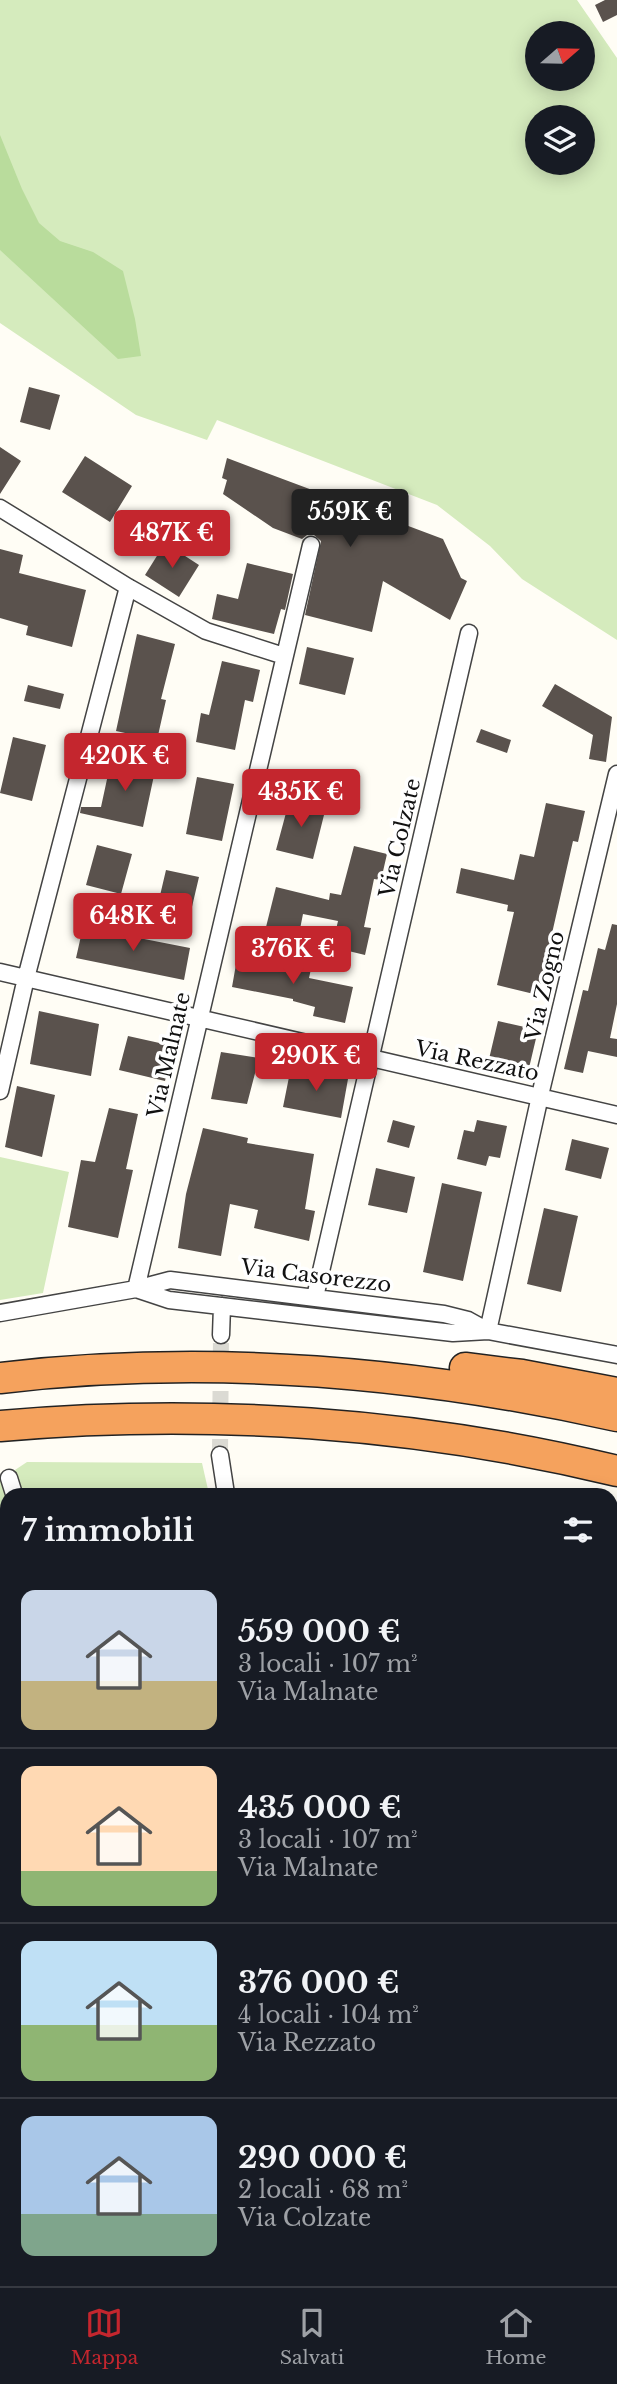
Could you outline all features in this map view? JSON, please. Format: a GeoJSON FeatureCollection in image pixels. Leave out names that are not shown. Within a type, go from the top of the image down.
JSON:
{"type":"FeatureCollection","features":[{"type":"Feature","properties":{"kind":"highway"},"geometry":{"type":"LineString","coordinates":[[0,1378],[59,1371],[210,1366],[286,1368],[373,1375],[528,1398],[617,1416]]}},
{"type":"Feature","properties":{"kind":"highway"},"geometry":{"type":"LineString","coordinates":[[373,1375],[455,1367],[522,1375],[617,1393]]}},
{"type":"Feature","properties":{"kind":"highway"},"geometry":{"type":"LineString","coordinates":[[0,1426],[122,1420],[269,1420],[449,1440],[617,1471]]}},
{"type":"Feature","properties":{"kind":"street"},"geometry":{"type":"LineString","coordinates":[[0,508],[128,587],[206,631],[284,656]]}},
{"type":"Feature","properties":{"kind":"street","name":"Via Malnate"},"geometry":{"type":"LineString","coordinates":[[136,1289],[311,545]]}},
{"type":"Feature","properties":{"kind":"street"},"geometry":{"type":"LineString","coordinates":[[0,1091],[26,978],[128,587]]}},
{"type":"Feature","properties":{"kind":"street","name":"Via Colzate"},"geometry":{"type":"LineString","coordinates":[[316,1297],[469,633]]}},
{"type":"Feature","properties":{"kind":"street","name":"Via Zogno"},"geometry":{"type":"LineString","coordinates":[[488,1331],[542,1087],[617,774]]}},
{"type":"Feature","properties":{"kind":"street","name":"Via Rezzato"},"geometry":{"type":"LineString","coordinates":[[0,972],[617,1115]]}},
{"type":"Feature","properties":{"kind":"street","name":"Via Casorezzo"},"geometry":{"type":"LineString","coordinates":[[0,1313],[136,1289],[158,1281],[176,1280],[444,1314],[468,1320],[488,1331]]}},
{"type":"Feature","properties":{"kind":"street","name":"Via Casorezzo"},"geometry":{"type":"LineString","coordinates":[[136,1289],[169,1300],[462,1334],[488,1331],[617,1355]]}},
{"type":"Feature","properties":{"kind":"street"},"geometry":{"type":"LineString","coordinates":[[220,1335],[222,1306]]}},
{"type":"Feature","properties":{"kind":"street"},"geometry":{"type":"LineString","coordinates":[[220,1455],[225,1488]]}},
{"type":"Feature","properties":{"kind":"street"},"geometry":{"type":"LineString","coordinates":[[9,1478],[12,1488]]}},
{"type":"Feature","properties":{"kind":"green space"},"geometry":{"type":"Polygon","coordinates":[[[0,0],[577,0],[591,21],[525,21],[525,91],[595,91],[595,26],[617,58],[617,640],[522,579],[490,546],[437,505],[217,420],[207,440],[136,415],[0,323],[0,0]]]}},
{"type":"Feature","properties":{"kind":"green space"},"geometry":{"type":"Polygon","coordinates":[[[0,135],[39,223],[60,241],[93,252],[123,271],[141,356],[118,359],[0,250],[0,135]]]}},
{"type":"Feature","properties":{"kind":"green space"},"geometry":{"type":"Polygon","coordinates":[[[0,1157],[69,1172],[43,1293],[0,1300],[0,1157]]]}},
{"type":"Feature","properties":{"kind":"green space"},"geometry":{"type":"Polygon","coordinates":[[[27,1462],[202,1463],[208,1488],[0,1488],[0,1480],[27,1462]]]}},
{"type":"Feature","properties":{"kind":"building"},"geometry":{"type":"Polygon","coordinates":[[[605,0],[617,0],[617,15],[603,22],[595,5],[605,0]]]}},
{"type":"Feature","properties":{"kind":"building"},"geometry":{"type":"Polygon","coordinates":[[[29,387],[60,395],[50,430],[20,422],[29,387]]]}},
{"type":"Feature","properties":{"kind":"building"},"geometry":{"type":"Polygon","coordinates":[[[0,447],[21,461],[0,494],[0,447]]]}},
{"type":"Feature","properties":{"kind":"building"},"geometry":{"type":"Polygon","coordinates":[[[85,456],[132,486],[110,522],[62,492],[85,456]]]}},
{"type":"Feature","properties":{"kind":"building"},"geometry":{"type":"Polygon","coordinates":[[[227,458],[443,539],[461,578],[467,581],[450,620],[383,581],[372,632],[305,615],[321,541],[314,535],[307,535],[302,539],[273,528],[223,494],[227,480],[222,478],[227,458]]]}},
{"type":"Feature","properties":{"kind":"building"},"geometry":{"type":"Polygon","coordinates":[[[165,543],[199,565],[179,597],[145,575],[165,543]]]}},
{"type":"Feature","properties":{"kind":"building"},"geometry":{"type":"Polygon","coordinates":[[[0,549],[23,555],[19,573],[86,590],[72,647],[26,635],[28,626],[0,618],[0,549]]]}},
{"type":"Feature","properties":{"kind":"building"},"geometry":{"type":"Polygon","coordinates":[[[247,563],[293,574],[285,610],[281,609],[274,634],[212,619],[217,594],[238,599],[247,563]]]}},
{"type":"Feature","properties":{"kind":"building"},"geometry":{"type":"Polygon","coordinates":[[[137,634],[175,644],[161,699],[166,700],[157,740],[116,731],[137,634]]]}},
{"type":"Feature","properties":{"kind":"building"},"geometry":{"type":"Polygon","coordinates":[[[307,647],[354,658],[345,695],[299,684],[307,647]]]}},
{"type":"Feature","properties":{"kind":"building"},"geometry":{"type":"Polygon","coordinates":[[[222,661],[260,670],[253,702],[245,700],[235,750],[196,742],[201,713],[209,715],[222,661]]]}},
{"type":"Feature","properties":{"kind":"building"},"geometry":{"type":"Polygon","coordinates":[[[555,684],[612,717],[606,762],[589,759],[593,735],[542,706],[555,684]]]}},
{"type":"Feature","properties":{"kind":"building"},"geometry":{"type":"Polygon","coordinates":[[[28,685],[64,694],[60,709],[24,701],[28,685]]]}},
{"type":"Feature","properties":{"kind":"building"},"geometry":{"type":"Polygon","coordinates":[[[481,729],[511,740],[507,753],[476,742],[481,729]]]}},
{"type":"Feature","properties":{"kind":"building"},"geometry":{"type":"Polygon","coordinates":[[[13,737],[46,745],[32,801],[0,793],[13,737]]]}},
{"type":"Feature","properties":{"kind":"building"},"geometry":{"type":"Polygon","coordinates":[[[112,756],[156,766],[143,827],[80,813],[81,807],[101,807],[112,756]]]}},
{"type":"Feature","properties":{"kind":"building"},"geometry":{"type":"Polygon","coordinates":[[[197,777],[234,784],[222,841],[186,834],[197,777]]]}},
{"type":"Feature","properties":{"kind":"building"},"geometry":{"type":"Polygon","coordinates":[[[290,798],[326,807],[313,859],[276,850],[290,798]]]}},
{"type":"Feature","properties":{"kind":"building"},"geometry":{"type":"Polygon","coordinates":[[[546,803],[585,811],[578,842],[573,841],[538,995],[497,985],[514,912],[507,911],[508,905],[456,893],[461,868],[514,880],[520,854],[534,857],[546,803]]]}},
{"type":"Feature","properties":{"kind":"building"},"geometry":{"type":"Polygon","coordinates":[[[97,845],[132,854],[121,894],[86,885],[97,845]]]}},
{"type":"Feature","properties":{"kind":"building"},"geometry":{"type":"Polygon","coordinates":[[[354,846],[387,854],[381,880],[374,879],[364,927],[371,928],[365,955],[332,947],[338,921],[303,914],[299,934],[266,927],[276,887],[329,900],[330,893],[341,895],[354,846]]]}},
{"type":"Feature","properties":{"kind":"building"},"geometry":{"type":"Polygon","coordinates":[[[166,870],[199,877],[191,911],[158,904],[166,870]]]}},
{"type":"Feature","properties":{"kind":"building"},"geometry":{"type":"Polygon","coordinates":[[[612,924],[617,925],[617,1004],[610,1038],[617,1039],[617,1057],[588,1051],[583,1073],[564,1069],[583,990],[588,991],[598,948],[605,950],[612,924]]]}},
{"type":"Feature","properties":{"kind":"building"},"geometry":{"type":"Polygon","coordinates":[[[83,927],[190,948],[184,980],[76,958],[83,927]]]}},
{"type":"Feature","properties":{"kind":"building"},"geometry":{"type":"Polygon","coordinates":[[[238,953],[311,969],[309,978],[353,987],[345,1023],[313,1016],[315,1007],[293,999],[232,987],[238,953]]]}},
{"type":"Feature","properties":{"kind":"building"},"geometry":{"type":"Polygon","coordinates":[[[39,1011],[99,1024],[91,1076],[30,1064],[39,1011]]]}},
{"type":"Feature","properties":{"kind":"building"},"geometry":{"type":"Polygon","coordinates":[[[498,1021],[538,1030],[529,1068],[489,1059],[498,1021]]]}},
{"type":"Feature","properties":{"kind":"building"},"geometry":{"type":"Polygon","coordinates":[[[128,1036],[173,1046],[165,1081],[119,1070],[128,1036]]]}},
{"type":"Feature","properties":{"kind":"building"},"geometry":{"type":"Polygon","coordinates":[[[221,1052],[259,1058],[247,1104],[211,1099],[221,1052]]]}},
{"type":"Feature","properties":{"kind":"building"},"geometry":{"type":"Polygon","coordinates":[[[291,1067],[348,1079],[341,1118],[283,1107],[291,1067]]]}},
{"type":"Feature","properties":{"kind":"building"},"geometry":{"type":"Polygon","coordinates":[[[17,1086],[55,1095],[42,1157],[5,1147],[17,1086]]]}},
{"type":"Feature","properties":{"kind":"building"},"geometry":{"type":"Polygon","coordinates":[[[109,1108],[138,1114],[126,1169],[133,1170],[118,1238],[68,1227],[81,1160],[95,1162],[109,1108]]]}},
{"type":"Feature","properties":{"kind":"building"},"geometry":{"type":"Polygon","coordinates":[[[393,1120],[415,1126],[409,1148],[387,1142],[393,1120]]]}},
{"type":"Feature","properties":{"kind":"building"},"geometry":{"type":"Polygon","coordinates":[[[477,1120],[507,1126],[500,1158],[489,1156],[486,1166],[457,1159],[464,1130],[474,1132],[477,1120]]]}},
{"type":"Feature","properties":{"kind":"building"},"geometry":{"type":"Polygon","coordinates":[[[203,1128],[248,1138],[247,1143],[314,1154],[305,1209],[315,1211],[309,1241],[254,1228],[258,1210],[230,1204],[221,1256],[178,1248],[186,1194],[203,1128]]]}},
{"type":"Feature","properties":{"kind":"building"},"geometry":{"type":"Polygon","coordinates":[[[572,1139],[609,1148],[601,1179],[565,1170],[572,1139]]]}},
{"type":"Feature","properties":{"kind":"building"},"geometry":{"type":"Polygon","coordinates":[[[376,1168],[415,1177],[407,1213],[368,1205],[376,1168]]]}},
{"type":"Feature","properties":{"kind":"building"},"geometry":{"type":"Polygon","coordinates":[[[442,1183],[482,1192],[463,1281],[423,1272],[442,1183]]]}},
{"type":"Feature","properties":{"kind":"building"},"geometry":{"type":"Polygon","coordinates":[[[544,1208],[578,1216],[561,1292],[527,1284],[544,1208]]]}},
{"type":"Feature","properties":{"kind":"tunnel"},"geometry":{"type":"LineString","coordinates":[[220,1455],[221,1335]]}}]}
